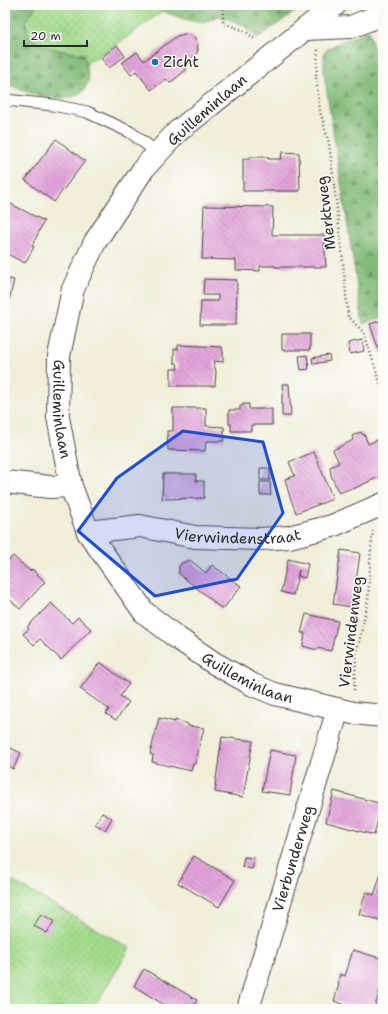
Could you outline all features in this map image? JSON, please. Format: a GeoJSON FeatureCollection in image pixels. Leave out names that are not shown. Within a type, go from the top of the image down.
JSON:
{"type":"FeatureCollection","features":[{"type":"Feature","properties":{"kind":"main road","name":"Guilleminlaan"},"geometry":{"type":"LineString","coordinates":[[335,5],[177,132],[144,168],[95,242],[73,289],[59,356],[58,417],[71,486],[88,532],[144,612],[214,663],[253,685],[276,694],[345,711],[383,716]]}},
{"type":"Feature","properties":{"kind":"main road"},"geometry":{"type":"LineString","coordinates":[[304,29],[351,27],[383,14]]}},
{"type":"Feature","properties":{"kind":"main road"},"geometry":{"type":"LineString","coordinates":[[5,482],[50,487],[71,486]]}},
{"type":"Feature","properties":{"kind":"main road","name":"Vierwindenstraat"},"geometry":{"type":"LineString","coordinates":[[88,532],[140,526],[195,537],[262,539],[289,537],[332,526],[380,505]]}},
{"type":"Feature","properties":{"kind":"main road","name":"Vierbunderweg"},"geometry":{"type":"LineString","coordinates":[[248,1009],[345,711]]}},
{"type":"Feature","properties":{"kind":"lane"},"geometry":{"type":"LineString","coordinates":[[5,100],[53,105],[87,112],[130,132],[158,154]]}},
{"type":"Feature","properties":{"kind":"path"},"geometry":{"type":"LineString","coordinates":[[223,5],[223,23],[245,31],[271,56]]}},
{"type":"Feature","properties":{"kind":"path","name":"Merktweg"},"geometry":{"type":"LineString","coordinates":[[304,29],[318,44],[316,79],[320,111],[329,143],[348,316],[364,333],[383,392]]}},
{"type":"Feature","properties":{"kind":"path","name":"Vierwindenweg"},"geometry":{"type":"LineString","coordinates":[[345,711],[368,600],[371,548],[380,505]]}},
{"type":"Feature","properties":{"kind":"highlighted area"},"geometry":{"type":"Polygon","coordinates":[[[183,431],[263,442],[283,513],[237,579],[155,596],[78,531],[117,478],[183,431]]]}},
{"type":"Feature","properties":{"kind":"green space"},"geometry":{"type":"Polygon","coordinates":[[[5,5],[37,5],[26,20],[28,34],[34,40],[47,47],[84,54],[89,81],[82,92],[74,97],[55,98],[33,94],[5,83],[5,5]]]}},
{"type":"Feature","properties":{"kind":"green space"},"geometry":{"type":"Polygon","coordinates":[[[37,5],[157,5],[162,11],[123,40],[86,64],[84,54],[47,47],[34,40],[28,34],[26,20],[37,5]]]}},
{"type":"Feature","properties":{"kind":"green space"},"geometry":{"type":"Polygon","coordinates":[[[157,5],[304,5],[258,38],[243,25],[219,16],[202,23],[184,19],[162,11],[157,5]]]}},
{"type":"Feature","properties":{"kind":"green space"},"geometry":{"type":"Polygon","coordinates":[[[369,30],[383,92],[383,317],[363,324],[324,73],[324,52],[336,44],[369,30]]]}},
{"type":"Feature","properties":{"kind":"green space"},"geometry":{"type":"Polygon","coordinates":[[[5,877],[130,948],[93,1009],[5,1009],[5,877]]]}},
{"type":"Feature","properties":{"kind":"building","name":"Zicht"},"geometry":{"type":"Polygon","coordinates":[[[185,34],[191,35],[196,39],[198,49],[197,53],[183,65],[186,70],[170,83],[166,79],[151,90],[136,71],[131,75],[122,63],[137,52],[144,61],[177,36],[185,34]]]}},
{"type":"Feature","properties":{"kind":"building"},"geometry":{"type":"Polygon","coordinates":[[[117,45],[125,56],[109,68],[101,58],[117,45]]]}},
{"type":"Feature","properties":{"kind":"building"},"geometry":{"type":"Polygon","coordinates":[[[56,139],[85,161],[54,202],[25,180],[56,139]]]}},
{"type":"Feature","properties":{"kind":"building"},"geometry":{"type":"Polygon","coordinates":[[[282,152],[299,153],[300,191],[243,191],[243,159],[250,159],[250,157],[268,157],[268,159],[281,159],[282,152]]]}},
{"type":"Feature","properties":{"kind":"building"},"geometry":{"type":"Polygon","coordinates":[[[5,201],[44,221],[32,246],[34,247],[25,263],[5,253],[5,201]]]}},
{"type":"Feature","properties":{"kind":"building"},"geometry":{"type":"Polygon","coordinates":[[[204,206],[273,207],[272,235],[324,235],[326,267],[260,266],[260,271],[236,270],[236,260],[202,259],[204,206]]]}},
{"type":"Feature","properties":{"kind":"building"},"geometry":{"type":"Polygon","coordinates":[[[5,278],[14,280],[6,314],[5,314],[5,278]]]}},
{"type":"Feature","properties":{"kind":"building"},"geometry":{"type":"Polygon","coordinates":[[[204,279],[237,280],[236,325],[200,325],[201,301],[218,301],[218,295],[203,295],[204,279]]]}},
{"type":"Feature","properties":{"kind":"building"},"geometry":{"type":"Polygon","coordinates":[[[379,321],[381,329],[383,328],[383,353],[380,354],[370,324],[379,321]]]}},
{"type":"Feature","properties":{"kind":"building"},"geometry":{"type":"Polygon","coordinates":[[[282,334],[310,334],[310,350],[282,350],[282,334]]]}},
{"type":"Feature","properties":{"kind":"building"},"geometry":{"type":"Polygon","coordinates":[[[362,340],[364,351],[350,354],[348,343],[362,340]]]}},
{"type":"Feature","properties":{"kind":"building"},"geometry":{"type":"Polygon","coordinates":[[[178,345],[222,347],[223,362],[213,361],[216,371],[215,386],[171,386],[171,369],[178,369],[177,363],[174,363],[174,349],[178,349],[178,345]]]}},
{"type":"Feature","properties":{"kind":"building"},"geometry":{"type":"Polygon","coordinates":[[[307,355],[309,369],[301,370],[299,356],[307,355]]]}},
{"type":"Feature","properties":{"kind":"building"},"geometry":{"type":"Polygon","coordinates":[[[329,355],[330,361],[313,364],[312,358],[329,355]]]}},
{"type":"Feature","properties":{"kind":"building"},"geometry":{"type":"Polygon","coordinates":[[[282,384],[289,384],[291,416],[282,416],[282,384]]]}},
{"type":"Feature","properties":{"kind":"building"},"geometry":{"type":"Polygon","coordinates":[[[243,404],[249,404],[249,409],[272,409],[272,425],[251,425],[251,431],[231,431],[231,424],[229,424],[229,410],[240,410],[240,406],[243,406],[243,404]]]}},
{"type":"Feature","properties":{"kind":"building"},"geometry":{"type":"Polygon","coordinates":[[[173,408],[206,408],[206,426],[224,427],[224,441],[206,441],[205,451],[168,450],[167,431],[173,431],[173,408]]]}},
{"type":"Feature","properties":{"kind":"building"},"geometry":{"type":"Polygon","coordinates":[[[361,432],[363,435],[364,434],[368,444],[377,440],[380,447],[383,445],[383,475],[353,489],[352,488],[339,493],[331,475],[330,467],[339,463],[333,450],[353,440],[352,436],[361,432]]]}},
{"type":"Feature","properties":{"kind":"building"},"geometry":{"type":"Polygon","coordinates":[[[314,452],[333,499],[296,513],[285,479],[295,476],[289,462],[314,452]]]}},
{"type":"Feature","properties":{"kind":"building"},"geometry":{"type":"Polygon","coordinates":[[[260,468],[270,468],[270,480],[260,480],[260,468]]]}},
{"type":"Feature","properties":{"kind":"building"},"geometry":{"type":"Polygon","coordinates":[[[163,474],[196,474],[196,481],[204,481],[204,498],[162,499],[163,474]]]}},
{"type":"Feature","properties":{"kind":"building"},"geometry":{"type":"Polygon","coordinates":[[[260,482],[270,482],[271,495],[260,495],[260,482]]]}},
{"type":"Feature","properties":{"kind":"building"},"geometry":{"type":"Polygon","coordinates":[[[341,550],[360,553],[355,589],[360,590],[357,606],[353,605],[352,607],[333,604],[341,550]]]}},
{"type":"Feature","properties":{"kind":"building"},"geometry":{"type":"Polygon","coordinates":[[[13,556],[30,571],[32,569],[45,582],[20,609],[5,595],[5,564],[13,556]]]}},
{"type":"Feature","properties":{"kind":"building"},"geometry":{"type":"Polygon","coordinates":[[[288,559],[308,564],[305,578],[298,576],[299,570],[293,595],[281,592],[288,559]]]}},
{"type":"Feature","properties":{"kind":"building"},"geometry":{"type":"Polygon","coordinates":[[[190,560],[206,573],[212,565],[241,586],[223,609],[179,574],[179,567],[182,563],[190,560]]]}},
{"type":"Feature","properties":{"kind":"building"},"geometry":{"type":"Polygon","coordinates":[[[51,603],[72,623],[78,617],[91,629],[61,660],[40,639],[34,645],[23,634],[29,629],[27,627],[51,603]]]}},
{"type":"Feature","properties":{"kind":"building"},"geometry":{"type":"Polygon","coordinates":[[[306,614],[338,621],[331,651],[317,648],[317,650],[303,646],[305,633],[301,633],[306,614]]]}},
{"type":"Feature","properties":{"kind":"building"},"geometry":{"type":"Polygon","coordinates":[[[100,662],[129,684],[120,696],[129,702],[116,720],[106,714],[109,709],[80,689],[100,662]]]}},
{"type":"Feature","properties":{"kind":"building"},"geometry":{"type":"Polygon","coordinates":[[[159,718],[175,722],[175,720],[188,724],[188,726],[204,728],[195,764],[193,764],[191,771],[152,762],[153,755],[150,754],[159,718]]]}},
{"type":"Feature","properties":{"kind":"building"},"geometry":{"type":"Polygon","coordinates":[[[222,737],[253,741],[243,797],[215,792],[222,737]]]}},
{"type":"Feature","properties":{"kind":"building"},"geometry":{"type":"Polygon","coordinates":[[[11,748],[21,753],[13,769],[5,764],[5,759],[11,748]]]}},
{"type":"Feature","properties":{"kind":"building"},"geometry":{"type":"Polygon","coordinates":[[[270,750],[296,755],[290,795],[262,791],[270,750]]]}},
{"type":"Feature","properties":{"kind":"building"},"geometry":{"type":"Polygon","coordinates":[[[334,791],[382,804],[374,835],[326,822],[334,791]]]}},
{"type":"Feature","properties":{"kind":"building"},"geometry":{"type":"Polygon","coordinates":[[[102,813],[112,818],[105,830],[95,824],[102,813]]]}},
{"type":"Feature","properties":{"kind":"building"},"geometry":{"type":"Polygon","coordinates":[[[194,856],[235,880],[219,907],[178,883],[194,856]]]}},
{"type":"Feature","properties":{"kind":"building"},"geometry":{"type":"Polygon","coordinates":[[[244,857],[254,858],[252,869],[242,867],[244,857]]]}},
{"type":"Feature","properties":{"kind":"building"},"geometry":{"type":"Polygon","coordinates":[[[383,868],[383,921],[359,914],[366,892],[374,895],[383,868]]]}},
{"type":"Feature","properties":{"kind":"building"},"geometry":{"type":"Polygon","coordinates":[[[41,914],[54,921],[47,933],[34,926],[41,914]]]}},
{"type":"Feature","properties":{"kind":"building"},"geometry":{"type":"Polygon","coordinates":[[[353,950],[383,959],[383,969],[381,975],[383,976],[383,981],[374,1009],[357,1009],[334,1001],[340,974],[345,976],[353,950]]]}},
{"type":"Feature","properties":{"kind":"building"},"geometry":{"type":"Polygon","coordinates":[[[144,969],[197,1000],[191,1009],[161,1009],[164,1005],[134,986],[144,969]]]}},
{"type":"Feature","properties":{"kind":"place","name":"Zicht"},"geometry":{"type":"Point","coordinates":[155,62]}}]}
